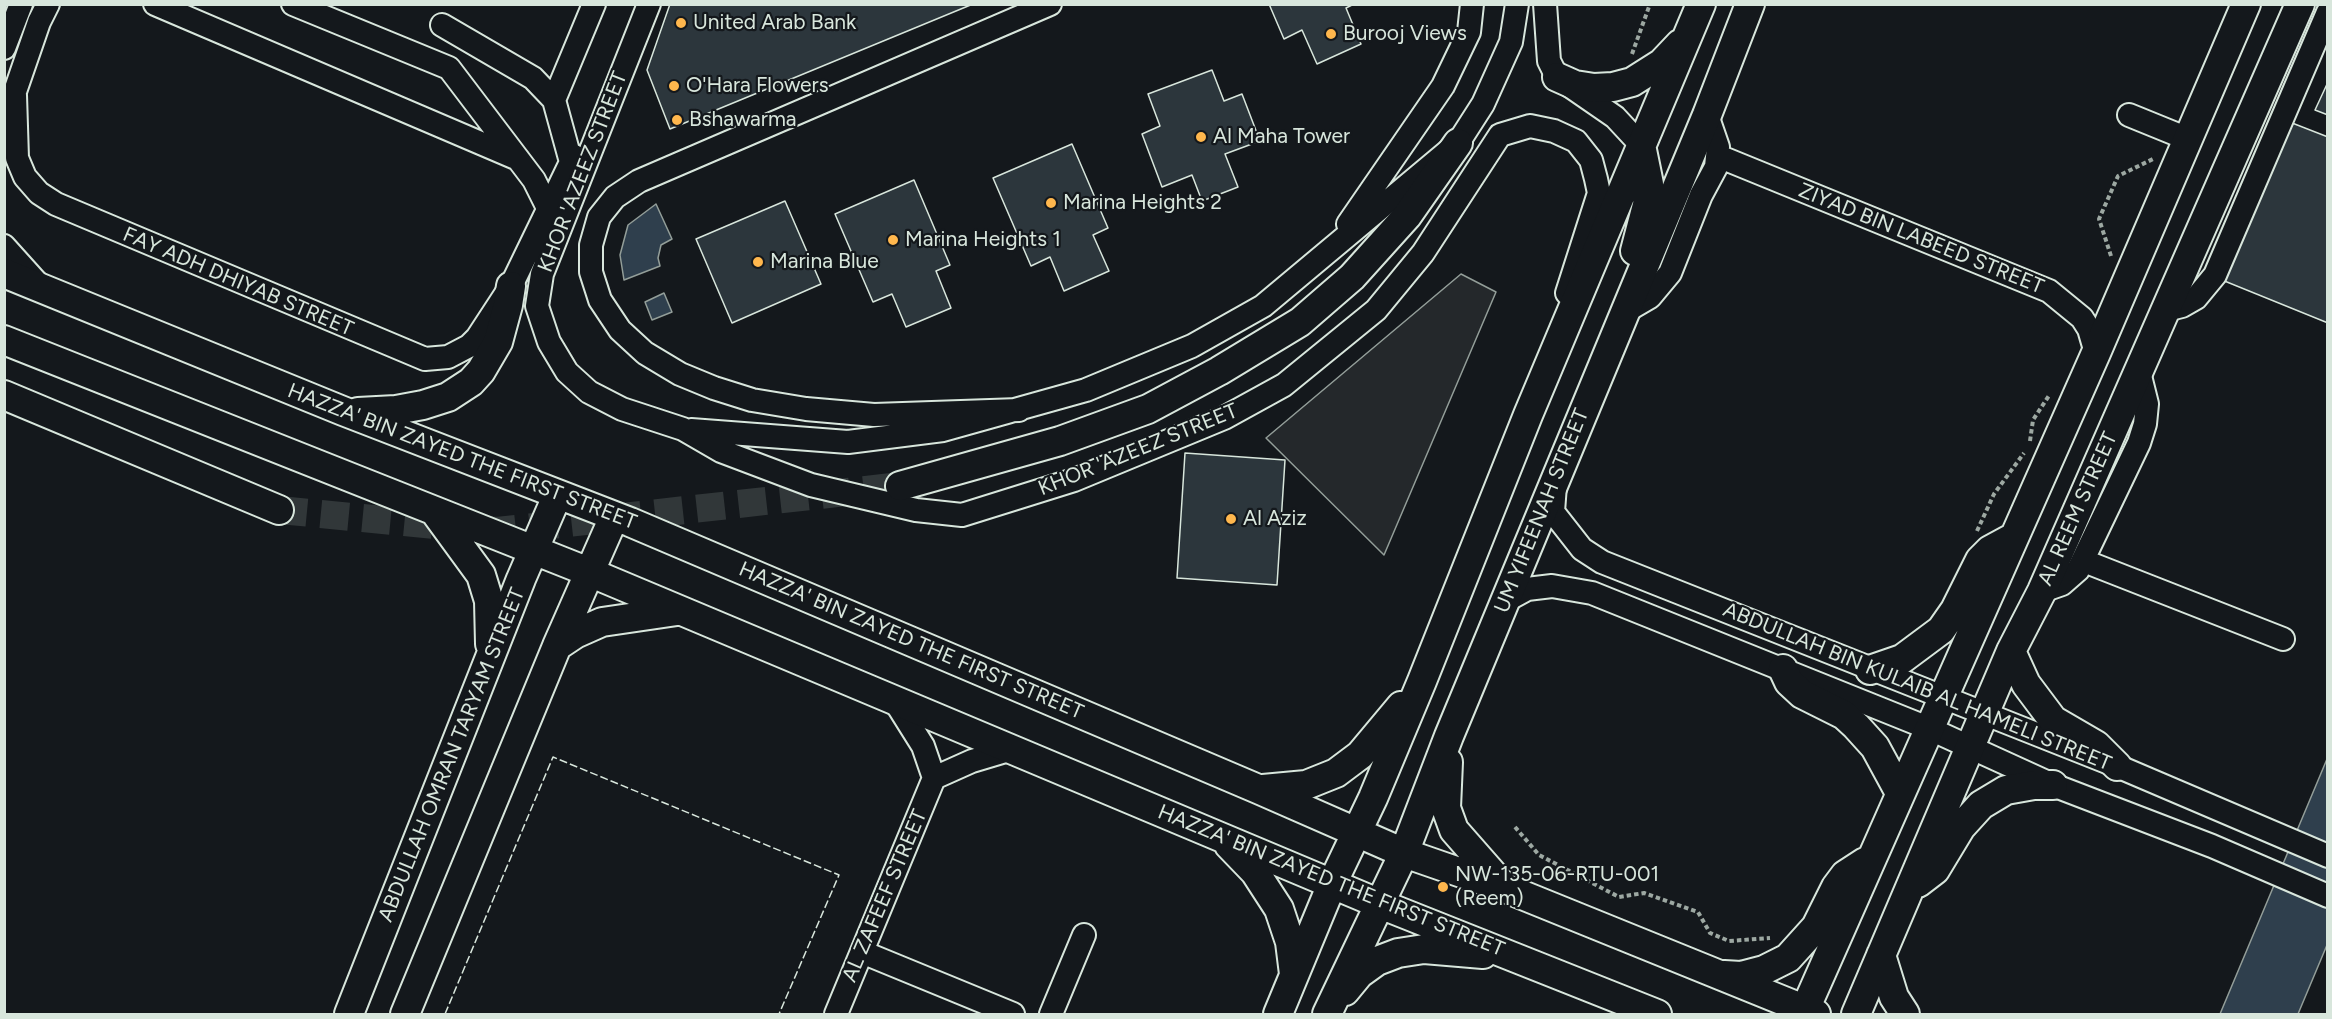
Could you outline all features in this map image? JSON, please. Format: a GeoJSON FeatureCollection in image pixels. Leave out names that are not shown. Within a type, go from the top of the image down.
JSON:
{"type":"FeatureCollection","features":[{"type":"Feature","properties":{"kind":"main road"},"geometry":{"type":"LineString","coordinates":[[1278,1014],[1332,884],[1422,681],[1528,415],[1701,4]]}},
{"type":"Feature","properties":{"kind":"main road","name":"UM YIFEENAH STREET"},"geometry":{"type":"LineString","coordinates":[[1328,1011],[1404,854],[1449,736],[1707,116],[1750,4]]}},
{"type":"Feature","properties":{"kind":"main road"},"geometry":{"type":"LineString","coordinates":[[1808,1013],[1870,859],[2096,353],[2178,135],[2246,4]]}},
{"type":"Feature","properties":{"kind":"main road","name":"AL REEM STREET"},"geometry":{"type":"LineString","coordinates":[[1856,1014],[2011,651],[2042,591],[2300,4]]}},
{"type":"Feature","properties":{"kind":"main road"},"geometry":{"type":"LineString","coordinates":[[1557,77],[1575,85],[1594,88],[1613,87],[1632,82],[1662,63],[1687,36]]}},
{"type":"Feature","properties":{"kind":"main road"},"geometry":{"type":"LineString","coordinates":[[900,486],[1060,441],[1148,409],[1219,371],[1300,322],[1352,277],[1407,216],[1458,143]]}},
{"type":"Feature","properties":{"kind":"main road"},"geometry":{"type":"LineString","coordinates":[[1626,311],[1629,272],[1647,205],[1649,183],[1641,145]]}},
{"type":"Feature","properties":{"kind":"main road","name":"HAZZA' BIN ZAYED THE FIRST STREET"},"geometry":{"type":"LineString","coordinates":[[4,273],[614,518],[1258,789],[1404,854],[1505,888],[1808,1013]]}},
{"type":"Feature","properties":{"kind":"main road"},"geometry":{"type":"LineString","coordinates":[[343,411],[396,410],[423,405],[460,390],[481,371],[498,342],[506,314],[510,285]]}},
{"type":"Feature","properties":{"kind":"main road","name":"HAZZA' BIN ZAYED THE FIRST STREET"},"geometry":{"type":"LineString","coordinates":[[4,340],[589,572],[896,703],[1012,748],[1380,904],[1520,958],[1649,1012]]}},
{"type":"Feature","properties":{"kind":"main road"},"geometry":{"type":"LineString","coordinates":[[4,395],[279,510]]}},
{"type":"Feature","properties":{"kind":"main road","name":"ABDULLAH OMRAN TARYAM STREET"},"geometry":{"type":"LineString","coordinates":[[348,1014],[533,550],[557,496]]}},
{"type":"Feature","properties":{"kind":"main road"},"geometry":{"type":"LineString","coordinates":[[435,512],[475,565],[487,590],[491,658]]}},
{"type":"Feature","properties":{"kind":"main road"},"geometry":{"type":"LineString","coordinates":[[405,1014],[557,646],[614,518]]}},
{"type":"Feature","properties":{"kind":"main road"},"geometry":{"type":"LineString","coordinates":[[1870,670],[1902,659],[1918,650],[1941,630],[1955,610],[1980,560],[1990,550],[2014,537]]}},
{"type":"Feature","properties":{"kind":"main road"},"geometry":{"type":"LineString","coordinates":[[557,646],[575,634],[602,622],[677,610]]}},
{"type":"Feature","properties":{"kind":"main road"},"geometry":{"type":"LineString","coordinates":[[2011,651],[2026,684],[2053,720],[2101,749],[2117,766]]}},
{"type":"Feature","properties":{"kind":"main road"},"geometry":{"type":"LineString","coordinates":[[1782,669],[1789,682],[1802,694],[1844,715],[1856,726],[1875,747],[1900,793]]}},
{"type":"Feature","properties":{"kind":"main road"},"geometry":{"type":"LineString","coordinates":[[1258,789],[1298,787],[1336,773],[1360,755],[1422,681]]}},
{"type":"Feature","properties":{"kind":"main road"},"geometry":{"type":"LineString","coordinates":[[1449,736],[1446,798],[1448,817],[1462,840],[1505,888]]}},
{"type":"Feature","properties":{"kind":"main road"},"geometry":{"type":"LineString","coordinates":[[1911,888],[1935,870],[1961,827],[1981,805],[2013,788],[2053,785]]}},
{"type":"Feature","properties":{"kind":"main road"},"geometry":{"type":"LineString","coordinates":[[1221,837],[1255,873],[1279,909],[1290,942],[1294,976]]}},
{"type":"Feature","properties":{"kind":"main road"},"geometry":{"type":"LineString","coordinates":[[1718,975],[1742,976],[1764,970],[1788,958],[1816,927],[1836,887],[1845,875],[1870,859]]}},
{"type":"Feature","properties":{"kind":"main road"},"geometry":{"type":"LineString","coordinates":[[1328,1011],[1359,974],[1377,961],[1398,953],[1430,949],[1520,958]]}},
{"type":"Feature","properties":{"kind":"main road"},"geometry":{"type":"LineString","coordinates":[[1881,955],[1894,996],[1905,1014]]}},
{"type":"Feature","properties":{"kind":"street"},"geometry":{"type":"LineString","coordinates":[[4,48],[21,4]]}},
{"type":"Feature","properties":{"kind":"street"},"geometry":{"type":"LineString","coordinates":[[4,118],[15,95],[44,13],[63,4]]}},
{"type":"Feature","properties":{"kind":"street"},"geometry":{"type":"LineString","coordinates":[[155,4],[518,159]]}},
{"type":"Feature","properties":{"kind":"street"},"geometry":{"type":"LineString","coordinates":[[554,100],[594,4]]}},
{"type":"Feature","properties":{"kind":"street","name":"KHOR 'AZEEZ STREET"},"geometry":{"type":"LineString","coordinates":[[510,285],[549,210],[630,24],[642,4]]}},
{"type":"Feature","properties":{"kind":"street","name":"KHOR 'AZEEZ STREET"},"geometry":{"type":"LineString","coordinates":[[649,4],[542,274],[537,306],[549,342],[567,372],[589,392],[622,410],[683,429],[722,451],[811,485],[916,510],[963,515],[1074,480],[1224,417],[1284,385],[1376,310],[1423,253],[1500,135],[1530,126],[1554,131],[1576,141],[1591,160],[1599,193],[1528,415]]}},
{"type":"Feature","properties":{"kind":"street"},"geometry":{"type":"LineString","coordinates":[[1018,410],[874,415],[806,409],[752,400],[714,388],[680,374],[645,353],[620,330],[600,300],[591,272],[591,245],[599,217],[615,197],[639,181],[1050,4]]}},
{"type":"Feature","properties":{"kind":"street"},"geometry":{"type":"LineString","coordinates":[[1328,253],[1443,86],[1469,32],[1472,4]]}},
{"type":"Feature","properties":{"kind":"street"},"geometry":{"type":"LineString","coordinates":[[683,429],[848,442],[943,430],[1086,390],[1192,346],[1263,306],[1458,143],[1483,104],[1511,42],[1517,4]]}},
{"type":"Feature","properties":{"kind":"street"},"geometry":{"type":"LineString","coordinates":[[1545,4],[1549,61],[1557,77],[1615,117],[1641,145]]}},
{"type":"Feature","properties":{"kind":"street"},"geometry":{"type":"LineString","coordinates":[[298,5],[342,14],[449,68],[534,180],[549,210]]}},
{"type":"Feature","properties":{"kind":"street"},"geometry":{"type":"LineString","coordinates":[[2166,310],[2182,306],[2196,298],[2215,275],[2328,12]]}},
{"type":"Feature","properties":{"kind":"street"},"geometry":{"type":"LineString","coordinates":[[442,25],[533,78],[554,100],[571,162]]}},
{"type":"Feature","properties":{"kind":"street","name":"FAY ADH DHIYAB STREET"},"geometry":{"type":"LineString","coordinates":[[15,95],[16,158],[25,177],[39,193],[56,204],[413,357],[424,359],[448,357],[469,346],[484,328],[510,285]]}},
{"type":"Feature","properties":{"kind":"street"},"geometry":{"type":"LineString","coordinates":[[2129,115],[2178,135]]}},
{"type":"Feature","properties":{"kind":"street"},"geometry":{"type":"LineString","coordinates":[[1626,311],[1650,297],[1670,273],[1718,156],[1716,136],[1707,116]]}},
{"type":"Feature","properties":{"kind":"street","name":"ZIYAD BIN LABEED STREET"},"geometry":{"type":"LineString","coordinates":[[1718,156],[2049,291],[2082,318],[2089,329],[2096,353]]}},
{"type":"Feature","properties":{"kind":"street"},"geometry":{"type":"LineString","coordinates":[[4,246],[44,290]]}},
{"type":"Feature","properties":{"kind":"street"},"geometry":{"type":"LineString","coordinates":[[2042,591],[2071,578],[2084,561],[2143,434],[2146,404],[2139,372]]}},
{"type":"Feature","properties":{"kind":"street","name":"ABDULLAH BIN KULAIB AL HAMELI STREET"},"geometry":{"type":"LineString","coordinates":[[1555,478],[1553,512],[1582,549],[1602,562],[2117,766],[2328,855]]}},
{"type":"Feature","properties":{"kind":"street"},"geometry":{"type":"LineString","coordinates":[[2084,561],[2283,639]]}},
{"type":"Feature","properties":{"kind":"street"},"geometry":{"type":"LineString","coordinates":[[1606,598],[1610,580],[1623,570]]}},
{"type":"Feature","properties":{"kind":"street","name":"ABDULLAH BIN KULAIB AL HAMELI STREET"},"geometry":{"type":"LineString","coordinates":[[1505,601],[1527,589],[1552,586],[1570,587],[1606,598],[1928,728],[2053,785],[2212,846],[2328,896]]}},
{"type":"Feature","properties":{"kind":"street"},"geometry":{"type":"LineString","coordinates":[[896,703],[923,746],[934,778],[972,761],[1012,748]]}},
{"type":"Feature","properties":{"kind":"street","name":"AL ZAFEEF STREET"},"geometry":{"type":"LineString","coordinates":[[836,1014],[934,778]]}},
{"type":"Feature","properties":{"kind":"street"},"geometry":{"type":"LineString","coordinates":[[1051,1014],[1084,935]]}},
{"type":"Feature","properties":{"kind":"street"},"geometry":{"type":"LineString","coordinates":[[862,952],[1013,1014]]}},
{"type":"Feature","properties":{"kind":"path"},"geometry":{"type":"LineString","coordinates":[[1632,82],[1627,69],[1650,4]]}},
{"type":"Feature","properties":{"kind":"path"},"geometry":{"type":"LineString","coordinates":[[2106,265],[2111,255],[2099,219],[2118,176],[2154,159],[2178,135]]}},
{"type":"Feature","properties":{"kind":"path"},"geometry":{"type":"LineString","coordinates":[[1974,538],[1994,494],[2027,449],[2036,412],[2056,385]]}},
{"type":"Feature","properties":{"kind":"path"},"geometry":{"type":"LineString","coordinates":[[1515,827],[1539,855],[1619,897],[1644,893],[1698,912],[1710,933],[1729,941],[1770,938]]}},
{"type":"Feature","properties":{"kind":"shaded area"},"geometry":{"type":"Polygon","coordinates":[[[1461,274],[1496,292],[1384,555],[1266,438],[1461,274]]]}},
{"type":"Feature","properties":{"kind":"water"},"geometry":{"type":"Polygon","coordinates":[[[656,204],[672,239],[661,245],[658,258],[660,266],[624,280],[620,255],[628,225],[656,204]]]}},
{"type":"Feature","properties":{"kind":"water"},"geometry":{"type":"Polygon","coordinates":[[[664,293],[672,312],[652,320],[645,302],[664,293]]]}},
{"type":"Feature","properties":{"kind":"water"},"geometry":{"type":"Polygon","coordinates":[[[2327,759],[2327,945],[2298,1014],[2220,1014],[2327,759]]]}},
{"type":"Feature","properties":{"kind":"building"},"geometry":{"type":"Polygon","coordinates":[[[670,4],[973,4],[670,129],[647,70],[670,4]]]}},
{"type":"Feature","properties":{"kind":"building","name":"Burooj Views"},"geometry":{"type":"Polygon","coordinates":[[[1269,4],[1354,4],[1346,8],[1361,44],[1317,64],[1302,30],[1284,39],[1269,4]]]}},
{"type":"Feature","properties":{"kind":"building","name":"Al Maha Tower"},"geometry":{"type":"Polygon","coordinates":[[[1212,70],[1224,101],[1242,94],[1260,141],[1225,154],[1238,187],[1202,201],[1192,175],[1162,187],[1142,134],[1160,126],[1148,94],[1212,70]]]}},
{"type":"Feature","properties":{"kind":"building"},"geometry":{"type":"Polygon","coordinates":[[[2328,82],[2328,115],[2315,110],[2328,82]]]}},
{"type":"Feature","properties":{"kind":"building"},"geometry":{"type":"Polygon","coordinates":[[[2287,121],[2328,137],[2328,323],[2222,280],[2287,121]]]}},
{"type":"Feature","properties":{"kind":"building","name":"Marina Heights 2"},"geometry":{"type":"Polygon","coordinates":[[[1072,144],[1108,228],[1093,235],[1109,271],[1064,291],[1050,257],[1031,266],[993,178],[1072,144]]]}},
{"type":"Feature","properties":{"kind":"building","name":"Marina Heights 1"},"geometry":{"type":"Polygon","coordinates":[[[914,180],[950,265],[936,271],[951,308],[906,327],[892,294],[873,302],[835,214],[914,180]]]}},
{"type":"Feature","properties":{"kind":"building","name":"Marina Blue"},"geometry":{"type":"Polygon","coordinates":[[[785,201],[821,284],[732,323],[696,239],[785,201]]]}},
{"type":"Feature","properties":{"kind":"building","name":"Al Aziz"},"geometry":{"type":"Polygon","coordinates":[[[1185,453],[1285,460],[1277,585],[1177,578],[1185,453]]]}},
{"type":"Feature","properties":{"kind":"tunnel"},"geometry":{"type":"LineString","coordinates":[[279,510],[497,531],[900,486]]}},
{"type":"Feature","properties":{"kind":"fence"},"geometry":{"type":"LineString","coordinates":[[445,1014],[553,757],[839,875],[779,1014]]}},
{"type":"Feature","properties":{"kind":"place","name":"United Arab Bank"},"geometry":{"type":"Point","coordinates":[681,23]}},
{"type":"Feature","properties":{"kind":"place","name":"Burooj Views"},"geometry":{"type":"Point","coordinates":[1331,34]}},
{"type":"Feature","properties":{"kind":"place","name":"O'Hara Flowers"},"geometry":{"type":"Point","coordinates":[674,86]}},
{"type":"Feature","properties":{"kind":"place","name":"Bshawarma"},"geometry":{"type":"Point","coordinates":[677,120]}},
{"type":"Feature","properties":{"kind":"place","name":"Al Maha Tower"},"geometry":{"type":"Point","coordinates":[1201,137]}},
{"type":"Feature","properties":{"kind":"place","name":"Marina Heights 2"},"geometry":{"type":"Point","coordinates":[1051,203]}},
{"type":"Feature","properties":{"kind":"place","name":"Marina Heights 1"},"geometry":{"type":"Point","coordinates":[893,240]}},
{"type":"Feature","properties":{"kind":"place","name":"Marina Blue"},"geometry":{"type":"Point","coordinates":[758,262]}},
{"type":"Feature","properties":{"kind":"place","name":"Al Aziz"},"geometry":{"type":"Point","coordinates":[1231,519]}},
{"type":"Feature","properties":{"kind":"place","name":"NW-135-06-RTU-001 (Reem)"},"geometry":{"type":"Point","coordinates":[1443,887]}}]}
